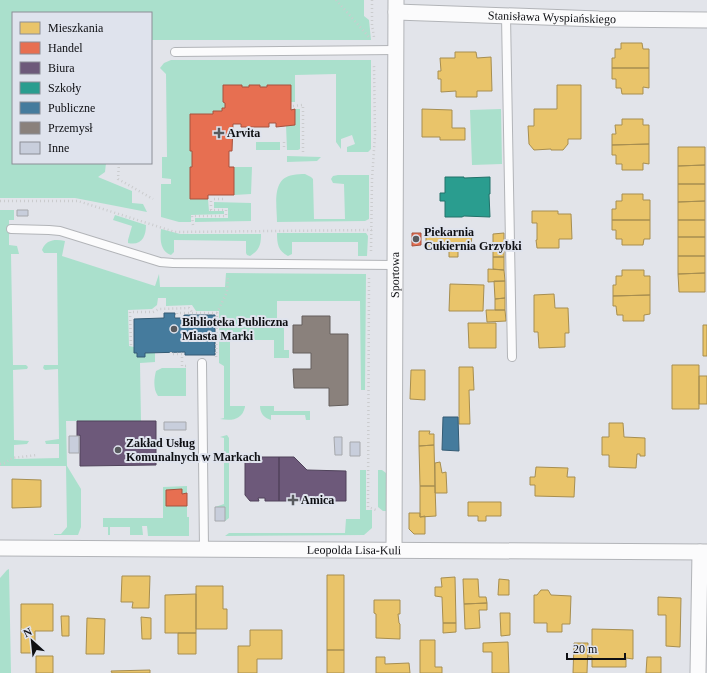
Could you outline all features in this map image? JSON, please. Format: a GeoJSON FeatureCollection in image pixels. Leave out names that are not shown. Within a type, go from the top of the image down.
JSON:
{"type":"FeatureCollection","features":[{"type":"Feature","properties":{"kind":"street","name":"Stanisława Wyspiańskiego"},"geometry":{"type":"LineString","coordinates":[[396,6],[506,16],[707,20]]}},
{"type":"Feature","properties":{"kind":"street","name":"Sportowa"},"geometry":{"type":"LineString","coordinates":[[394,550],[396,6]]}},
{"type":"Feature","properties":{"kind":"street","name":"Leopolda Lisa-Kuli"},"geometry":{"type":"LineString","coordinates":[[0,548],[704,552]]}},
{"type":"Feature","properties":{"kind":"street"},"geometry":{"type":"LineString","coordinates":[[698,673],[704,552]]}},
{"type":"Feature","properties":{"kind":"lane"},"geometry":{"type":"LineString","coordinates":[[506,16],[512,357]]}},
{"type":"Feature","properties":{"kind":"lane"},"geometry":{"type":"LineString","coordinates":[[175,52],[374,46],[396,50]]}},
{"type":"Feature","properties":{"kind":"lane"},"geometry":{"type":"LineString","coordinates":[[11,229],[60,231],[160,262],[394,265]]}},
{"type":"Feature","properties":{"kind":"lane"},"geometry":{"type":"LineString","coordinates":[[202,363],[204,549]]}},
{"type":"Feature","properties":{"kind":"path"},"geometry":{"type":"LineString","coordinates":[[336,0],[374,46]]}},
{"type":"Feature","properties":{"kind":"path"},"geometry":{"type":"LineString","coordinates":[[372,0],[375,135],[372,180],[370,264],[368,507],[376,510]]}},
{"type":"Feature","properties":{"kind":"path"},"geometry":{"type":"LineString","coordinates":[[292,106],[303,105],[303,154]]}},
{"type":"Feature","properties":{"kind":"path"},"geometry":{"type":"LineString","coordinates":[[284,142],[284,149]]}},
{"type":"Feature","properties":{"kind":"path"},"geometry":{"type":"LineString","coordinates":[[119,164],[118,180],[153,199]]}},
{"type":"Feature","properties":{"kind":"path"},"geometry":{"type":"LineString","coordinates":[[193,225],[192,216],[226,216],[226,210],[211,210],[212,199],[224,199]]}},
{"type":"Feature","properties":{"kind":"path"},"geometry":{"type":"LineString","coordinates":[[0,201],[78,201],[175,232],[372,230]]}},
{"type":"Feature","properties":{"kind":"path"},"geometry":{"type":"LineString","coordinates":[[202,363],[217,360],[217,313],[227,292],[229,264]]}},
{"type":"Feature","properties":{"kind":"path"},"geometry":{"type":"LineString","coordinates":[[131,345],[130,312],[153,312],[159,309],[189,308],[192,313]]}},
{"type":"Feature","properties":{"kind":"path"},"geometry":{"type":"LineString","coordinates":[[175,316],[177,316],[177,313],[217,313]]}},
{"type":"Feature","properties":{"kind":"path"},"geometry":{"type":"LineString","coordinates":[[171,352],[171,354],[182,354],[182,362]]}},
{"type":"Feature","properties":{"kind":"path"},"geometry":{"type":"LineString","coordinates":[[0,464],[5,463],[12,458],[37,455]]}},
{"type":"Feature","properties":{"kind":"green space"},"geometry":{"type":"Polygon","coordinates":[[[0,0],[364,0],[364,16],[369,20],[371,40],[152,40],[152,12],[12,12],[12,164],[106,164],[105,172],[98,177],[132,191],[132,203],[143,204],[147,212],[75,198],[0,198],[0,0]]]}},
{"type":"Feature","properties":{"kind":"green space"},"geometry":{"type":"Polygon","coordinates":[[[171,60],[371,60],[371,149],[368,152],[347,152],[347,147],[355,144],[352,135],[341,139],[341,149],[336,142],[336,74],[295,75],[295,102],[291,102],[290,85],[267,85],[267,87],[260,87],[260,85],[250,85],[249,87],[242,87],[242,85],[223,85],[223,102],[225,103],[225,108],[222,111],[213,111],[213,114],[190,114],[190,151],[192,151],[192,167],[190,167],[190,199],[208,199],[209,211],[224,211],[224,214],[191,215],[191,222],[179,222],[161,217],[161,184],[171,184],[171,179],[162,178],[162,157],[167,157],[166,74],[160,68],[164,63],[171,60]]]}},
{"type":"Feature","properties":{"kind":"green space"},"geometry":{"type":"Polygon","coordinates":[[[295,109],[300,109],[300,149],[287,150],[286,125],[295,125],[295,109]]]}},
{"type":"Feature","properties":{"kind":"green space"},"geometry":{"type":"Polygon","coordinates":[[[501,109],[502,164],[472,165],[470,110],[501,109]]]}},
{"type":"Feature","properties":{"kind":"green space"},"geometry":{"type":"Polygon","coordinates":[[[256,142],[280,142],[280,150],[256,150],[256,142]]]}},
{"type":"Feature","properties":{"kind":"green space"},"geometry":{"type":"Polygon","coordinates":[[[287,156],[321,157],[317,161],[287,162],[287,156]]]}},
{"type":"Feature","properties":{"kind":"green space"},"geometry":{"type":"Polygon","coordinates":[[[234,167],[252,167],[251,194],[234,195],[234,167]]]}},
{"type":"Feature","properties":{"kind":"green space"},"geometry":{"type":"Polygon","coordinates":[[[305,174],[313,179],[314,219],[345,219],[344,184],[333,183],[331,179],[333,176],[369,175],[369,219],[365,221],[277,222],[276,201],[278,187],[281,181],[286,177],[305,174]]]}},
{"type":"Feature","properties":{"kind":"green space"},"geometry":{"type":"Polygon","coordinates":[[[214,202],[251,203],[251,221],[195,222],[195,218],[228,218],[228,208],[214,208],[214,202]]]}},
{"type":"Feature","properties":{"kind":"green space"},"geometry":{"type":"Polygon","coordinates":[[[0,210],[14,210],[14,220],[9,220],[9,245],[17,246],[19,254],[11,254],[13,365],[26,365],[28,367],[27,369],[13,370],[14,440],[29,441],[27,444],[14,445],[14,459],[59,458],[59,444],[46,444],[45,441],[59,439],[58,369],[45,370],[43,368],[44,365],[58,365],[57,253],[44,253],[42,250],[46,244],[52,241],[65,241],[62,256],[155,286],[159,274],[160,287],[225,287],[226,273],[366,274],[365,390],[361,390],[360,301],[277,301],[277,325],[284,326],[284,350],[289,350],[289,358],[274,358],[274,340],[230,340],[230,406],[245,406],[242,415],[232,420],[220,419],[224,418],[224,366],[219,363],[219,311],[196,311],[192,305],[166,306],[166,298],[158,298],[157,305],[152,309],[128,310],[129,346],[134,347],[134,353],[137,353],[137,357],[145,357],[145,353],[155,353],[155,362],[140,363],[141,421],[66,421],[67,466],[81,489],[81,527],[78,535],[54,535],[61,534],[67,527],[66,466],[0,466],[0,210]]]}},
{"type":"Feature","properties":{"kind":"green space"},"geometry":{"type":"Polygon","coordinates":[[[115,215],[146,225],[144,236],[140,242],[133,244],[128,243],[132,226],[113,220],[115,215]]]}},
{"type":"Feature","properties":{"kind":"green space"},"geometry":{"type":"Polygon","coordinates":[[[161,229],[180,234],[261,234],[261,241],[258,249],[250,256],[246,253],[246,241],[174,240],[174,252],[171,255],[163,248],[161,241],[161,229]]]}},
{"type":"Feature","properties":{"kind":"green space"},"geometry":{"type":"Polygon","coordinates":[[[277,233],[366,233],[368,236],[367,256],[358,256],[358,242],[292,242],[292,254],[288,256],[282,252],[279,247],[277,233]]]}},
{"type":"Feature","properties":{"kind":"green space"},"geometry":{"type":"Polygon","coordinates":[[[162,368],[186,368],[186,396],[158,396],[154,384],[155,377],[156,371],[162,368]]]}},
{"type":"Feature","properties":{"kind":"green space"},"geometry":{"type":"Polygon","coordinates":[[[260,406],[274,406],[274,411],[310,411],[310,420],[306,420],[305,415],[271,415],[271,420],[263,415],[260,406]]]}},
{"type":"Feature","properties":{"kind":"green space"},"geometry":{"type":"Polygon","coordinates":[[[227,435],[229,438],[229,518],[225,521],[225,507],[215,507],[224,504],[224,438],[220,437],[227,435]]]}},
{"type":"Feature","properties":{"kind":"green space"},"geometry":{"type":"Polygon","coordinates":[[[360,470],[366,470],[366,510],[372,510],[372,528],[364,535],[225,536],[229,533],[345,533],[346,519],[360,519],[360,470]]]}},
{"type":"Feature","properties":{"kind":"green space"},"geometry":{"type":"Polygon","coordinates":[[[378,470],[382,470],[386,473],[386,511],[383,511],[378,507],[378,470]]]}},
{"type":"Feature","properties":{"kind":"green space"},"geometry":{"type":"Polygon","coordinates":[[[187,486],[187,493],[182,494],[182,489],[166,490],[166,506],[187,506],[187,517],[189,517],[189,536],[148,536],[147,526],[142,526],[143,535],[130,535],[130,527],[110,527],[110,535],[108,535],[108,527],[103,527],[103,518],[163,518],[163,487],[187,486]]]}},
{"type":"Feature","properties":{"kind":"green space"},"geometry":{"type":"Polygon","coordinates":[[[9,569],[11,673],[0,673],[0,578],[9,569]]]}},
{"type":"Feature","properties":{"kind":"building: Mieszkania"},"geometry":{"type":"Polygon","coordinates":[[[621,43],[642,43],[643,49],[649,49],[649,68],[612,68],[612,58],[615,58],[615,49],[621,49],[621,43]]]}},
{"type":"Feature","properties":{"kind":"building: Mieszkania"},"geometry":{"type":"Polygon","coordinates":[[[455,52],[476,52],[477,58],[491,57],[492,91],[477,91],[477,97],[456,97],[456,91],[441,92],[441,79],[438,79],[438,71],[441,71],[440,58],[455,58],[455,52]]]}},
{"type":"Feature","properties":{"kind":"building: Mieszkania"},"geometry":{"type":"Polygon","coordinates":[[[612,68],[649,68],[649,88],[643,87],[643,94],[622,94],[621,88],[616,88],[616,79],[612,79],[612,68]]]}},
{"type":"Feature","properties":{"kind":"building: Mieszkania"},"geometry":{"type":"Polygon","coordinates":[[[557,85],[581,85],[581,139],[568,139],[568,144],[563,150],[534,150],[529,144],[528,126],[534,126],[534,109],[557,109],[557,85]]]}},
{"type":"Feature","properties":{"kind":"building: Mieszkania"},"geometry":{"type":"Polygon","coordinates":[[[422,109],[452,110],[452,128],[465,128],[465,140],[440,140],[440,137],[422,137],[422,109]]]}},
{"type":"Feature","properties":{"kind":"building: Mieszkania"},"geometry":{"type":"Polygon","coordinates":[[[622,119],[643,119],[643,125],[649,125],[649,144],[612,145],[612,134],[616,134],[615,125],[622,125],[622,119]]]}},
{"type":"Feature","properties":{"kind":"building: Mieszkania"},"geometry":{"type":"Polygon","coordinates":[[[649,144],[649,164],[643,163],[643,170],[622,170],[622,164],[616,164],[616,155],[612,155],[612,145],[649,144]]]}},
{"type":"Feature","properties":{"kind":"building: Mieszkania"},"geometry":{"type":"Polygon","coordinates":[[[678,147],[705,147],[705,165],[678,166],[678,147]]]}},
{"type":"Feature","properties":{"kind":"building: Mieszkania"},"geometry":{"type":"Polygon","coordinates":[[[705,165],[705,184],[678,184],[678,166],[705,165]]]}},
{"type":"Feature","properties":{"kind":"building: Mieszkania"},"geometry":{"type":"Polygon","coordinates":[[[678,184],[705,184],[705,201],[678,202],[678,184]]]}},
{"type":"Feature","properties":{"kind":"building: Mieszkania"},"geometry":{"type":"Polygon","coordinates":[[[622,194],[643,194],[643,200],[650,200],[650,220],[612,220],[612,209],[616,209],[616,201],[622,201],[622,194]]]}},
{"type":"Feature","properties":{"kind":"building: Mieszkania"},"geometry":{"type":"Polygon","coordinates":[[[705,201],[705,220],[678,220],[678,202],[705,201]]]}},
{"type":"Feature","properties":{"kind":"building: Mieszkania"},"geometry":{"type":"Polygon","coordinates":[[[532,211],[558,211],[558,214],[571,214],[572,239],[559,239],[559,248],[537,248],[537,223],[532,223],[532,211]]]}},
{"type":"Feature","properties":{"kind":"building: Mieszkania"},"geometry":{"type":"Polygon","coordinates":[[[612,220],[650,220],[650,239],[644,239],[643,245],[622,245],[622,239],[616,239],[616,230],[612,230],[612,220]]]}},
{"type":"Feature","properties":{"kind":"building: Mieszkania"},"geometry":{"type":"Polygon","coordinates":[[[678,220],[705,220],[705,237],[678,237],[678,220]]]}},
{"type":"Feature","properties":{"kind":"building: Mieszkania"},"geometry":{"type":"Polygon","coordinates":[[[426,232],[472,232],[471,250],[458,250],[458,257],[449,257],[449,250],[426,250],[426,232]]]}},
{"type":"Feature","properties":{"kind":"building: Mieszkania"},"geometry":{"type":"Polygon","coordinates":[[[504,233],[504,257],[493,257],[493,234],[504,233]]]}},
{"type":"Feature","properties":{"kind":"building: Mieszkania"},"geometry":{"type":"Polygon","coordinates":[[[678,237],[705,237],[705,256],[678,256],[678,237]]]}},
{"type":"Feature","properties":{"kind":"building: Mieszkania"},"geometry":{"type":"Polygon","coordinates":[[[678,256],[705,256],[705,273],[678,274],[678,256]]]}},
{"type":"Feature","properties":{"kind":"building: Mieszkania"},"geometry":{"type":"Polygon","coordinates":[[[493,257],[504,257],[504,270],[493,269],[493,257]]]}},
{"type":"Feature","properties":{"kind":"building: Mieszkania"},"geometry":{"type":"Polygon","coordinates":[[[488,269],[504,270],[505,281],[488,282],[488,269]]]}},
{"type":"Feature","properties":{"kind":"building: Mieszkania"},"geometry":{"type":"Polygon","coordinates":[[[622,270],[644,270],[644,276],[650,276],[650,295],[613,296],[613,285],[616,285],[616,276],[622,276],[622,270]]]}},
{"type":"Feature","properties":{"kind":"building: Mieszkania"},"geometry":{"type":"Polygon","coordinates":[[[705,273],[705,292],[679,292],[678,274],[705,273]]]}},
{"type":"Feature","properties":{"kind":"building: Mieszkania"},"geometry":{"type":"Polygon","coordinates":[[[494,281],[505,281],[505,298],[495,299],[494,281]]]}},
{"type":"Feature","properties":{"kind":"building: Mieszkania"},"geometry":{"type":"Polygon","coordinates":[[[450,284],[484,285],[483,311],[449,311],[450,284]]]}},
{"type":"Feature","properties":{"kind":"building: Mieszkania"},"geometry":{"type":"Polygon","coordinates":[[[554,294],[555,308],[568,308],[569,333],[565,333],[565,347],[539,348],[538,332],[534,332],[534,295],[554,294]]]}},
{"type":"Feature","properties":{"kind":"building: Mieszkania"},"geometry":{"type":"Polygon","coordinates":[[[650,295],[650,314],[644,315],[644,321],[623,321],[623,315],[617,315],[616,306],[613,306],[613,296],[650,295]]]}},
{"type":"Feature","properties":{"kind":"building: Mieszkania"},"geometry":{"type":"Polygon","coordinates":[[[505,298],[505,310],[495,310],[495,299],[505,298]]]}},
{"type":"Feature","properties":{"kind":"building: Mieszkania"},"geometry":{"type":"Polygon","coordinates":[[[486,310],[505,310],[506,321],[487,322],[486,310]]]}},
{"type":"Feature","properties":{"kind":"building: Mieszkania"},"geometry":{"type":"Polygon","coordinates":[[[468,323],[496,323],[496,348],[469,348],[468,323]]]}},
{"type":"Feature","properties":{"kind":"building: Mieszkania"},"geometry":{"type":"Polygon","coordinates":[[[703,325],[707,325],[707,356],[703,356],[703,325]]]}},
{"type":"Feature","properties":{"kind":"building: Mieszkania"},"geometry":{"type":"Polygon","coordinates":[[[672,365],[699,365],[699,409],[672,409],[672,365]]]}},
{"type":"Feature","properties":{"kind":"building: Mieszkania"},"geometry":{"type":"Polygon","coordinates":[[[459,367],[473,367],[474,390],[469,390],[470,424],[459,424],[459,367]]]}},
{"type":"Feature","properties":{"kind":"building: Mieszkania"},"geometry":{"type":"Polygon","coordinates":[[[411,370],[425,370],[425,400],[410,399],[411,370]]]}},
{"type":"Feature","properties":{"kind":"building: Mieszkania"},"geometry":{"type":"Polygon","coordinates":[[[699,376],[707,376],[707,404],[699,404],[699,376]]]}},
{"type":"Feature","properties":{"kind":"building: Mieszkania"},"geometry":{"type":"Polygon","coordinates":[[[609,423],[623,423],[624,437],[645,438],[645,456],[640,456],[640,454],[637,454],[636,468],[609,467],[609,455],[602,455],[602,437],[609,437],[609,423]]]}},
{"type":"Feature","properties":{"kind":"building: Mieszkania"},"geometry":{"type":"Polygon","coordinates":[[[419,431],[430,431],[429,434],[434,434],[434,445],[419,446],[419,431]]]}},
{"type":"Feature","properties":{"kind":"building: Mieszkania"},"geometry":{"type":"Polygon","coordinates":[[[434,445],[435,486],[420,486],[419,446],[434,445]]]}},
{"type":"Feature","properties":{"kind":"building: Mieszkania"},"geometry":{"type":"Polygon","coordinates":[[[440,462],[442,473],[446,472],[447,493],[435,493],[435,463],[440,462]]]}},
{"type":"Feature","properties":{"kind":"building: Mieszkania"},"geometry":{"type":"Polygon","coordinates":[[[536,467],[568,468],[567,477],[575,477],[574,497],[535,496],[535,485],[530,485],[530,477],[535,477],[536,467]]]}},
{"type":"Feature","properties":{"kind":"building: Mieszkania"},"geometry":{"type":"Polygon","coordinates":[[[12,479],[41,480],[41,507],[12,508],[12,479]]]}},
{"type":"Feature","properties":{"kind":"building: Mieszkania"},"geometry":{"type":"Polygon","coordinates":[[[420,486],[435,486],[436,516],[420,517],[420,486]]]}},
{"type":"Feature","properties":{"kind":"building: Mieszkania"},"geometry":{"type":"Polygon","coordinates":[[[468,502],[501,502],[501,516],[486,516],[486,521],[478,521],[478,516],[468,516],[468,502]]]}},
{"type":"Feature","properties":{"kind":"building: Mieszkania"},"geometry":{"type":"Polygon","coordinates":[[[409,513],[420,513],[420,517],[425,516],[425,534],[414,534],[409,529],[409,513]]]}},
{"type":"Feature","properties":{"kind":"building: Mieszkania"},"geometry":{"type":"Polygon","coordinates":[[[327,575],[344,575],[344,650],[327,650],[327,575]]]}},
{"type":"Feature","properties":{"kind":"building: Mieszkania"},"geometry":{"type":"Polygon","coordinates":[[[122,576],[150,576],[149,608],[132,608],[133,602],[121,602],[122,576]]]}},
{"type":"Feature","properties":{"kind":"building: Mieszkania"},"geometry":{"type":"Polygon","coordinates":[[[455,577],[456,623],[443,623],[442,597],[435,596],[435,587],[442,587],[441,578],[455,577]]]}},
{"type":"Feature","properties":{"kind":"building: Mieszkania"},"geometry":{"type":"Polygon","coordinates":[[[463,579],[478,579],[479,597],[486,597],[487,603],[464,604],[463,579]]]}},
{"type":"Feature","properties":{"kind":"building: Mieszkania"},"geometry":{"type":"Polygon","coordinates":[[[499,579],[509,580],[509,595],[498,595],[499,579]]]}},
{"type":"Feature","properties":{"kind":"building: Mieszkania"},"geometry":{"type":"Polygon","coordinates":[[[196,586],[223,586],[223,609],[227,609],[227,629],[196,629],[196,586]]]}},
{"type":"Feature","properties":{"kind":"building: Mieszkania"},"geometry":{"type":"Polygon","coordinates":[[[541,590],[548,590],[551,595],[571,596],[570,624],[562,624],[562,632],[547,632],[547,623],[534,623],[534,595],[537,595],[541,590]]]}},
{"type":"Feature","properties":{"kind":"building: Mieszkania"},"geometry":{"type":"Polygon","coordinates":[[[196,594],[196,633],[165,633],[165,595],[196,594]]]}},
{"type":"Feature","properties":{"kind":"building: Mieszkania"},"geometry":{"type":"Polygon","coordinates":[[[658,597],[681,598],[680,647],[666,646],[666,615],[658,615],[658,597]]]}},
{"type":"Feature","properties":{"kind":"building: Mieszkania"},"geometry":{"type":"Polygon","coordinates":[[[374,600],[400,600],[400,614],[398,614],[400,639],[376,638],[376,614],[374,613],[374,600]]]}},
{"type":"Feature","properties":{"kind":"building: Mieszkania"},"geometry":{"type":"Polygon","coordinates":[[[487,603],[487,610],[479,610],[480,628],[465,629],[464,604],[487,603]]]}},
{"type":"Feature","properties":{"kind":"building: Mieszkania"},"geometry":{"type":"Polygon","coordinates":[[[21,604],[53,604],[53,631],[35,631],[35,653],[21,653],[21,604]]]}},
{"type":"Feature","properties":{"kind":"building: Mieszkania"},"geometry":{"type":"Polygon","coordinates":[[[500,613],[510,613],[510,635],[501,636],[500,613]]]}},
{"type":"Feature","properties":{"kind":"building: Mieszkania"},"geometry":{"type":"Polygon","coordinates":[[[61,616],[69,616],[69,636],[62,636],[61,616]]]}},
{"type":"Feature","properties":{"kind":"building: Mieszkania"},"geometry":{"type":"Polygon","coordinates":[[[141,617],[151,618],[151,639],[142,639],[141,617]]]}},
{"type":"Feature","properties":{"kind":"building: Mieszkania"},"geometry":{"type":"Polygon","coordinates":[[[87,618],[105,619],[104,654],[86,654],[87,618]]]}},
{"type":"Feature","properties":{"kind":"building: Mieszkania"},"geometry":{"type":"Polygon","coordinates":[[[443,623],[456,623],[456,632],[443,633],[443,623]]]}},
{"type":"Feature","properties":{"kind":"building: Mieszkania"},"geometry":{"type":"Polygon","coordinates":[[[592,629],[633,630],[633,659],[626,658],[626,667],[592,667],[592,657],[588,657],[588,649],[592,648],[592,629]]]}},
{"type":"Feature","properties":{"kind":"building: Mieszkania"},"geometry":{"type":"Polygon","coordinates":[[[250,630],[282,630],[282,659],[257,659],[257,673],[238,673],[238,646],[250,646],[250,630]]]}},
{"type":"Feature","properties":{"kind":"building: Mieszkania"},"geometry":{"type":"Polygon","coordinates":[[[178,633],[196,633],[196,654],[178,654],[178,633]]]}},
{"type":"Feature","properties":{"kind":"building: Mieszkania"},"geometry":{"type":"Polygon","coordinates":[[[420,640],[435,640],[435,667],[442,667],[442,673],[420,673],[420,640]]]}},
{"type":"Feature","properties":{"kind":"building: Mieszkania"},"geometry":{"type":"Polygon","coordinates":[[[508,642],[509,673],[492,673],[492,652],[483,652],[483,643],[508,642]]]}},
{"type":"Feature","properties":{"kind":"building: Mieszkania"},"geometry":{"type":"Polygon","coordinates":[[[574,643],[588,643],[587,673],[573,673],[574,643]]]}},
{"type":"Feature","properties":{"kind":"building: Mieszkania"},"geometry":{"type":"Polygon","coordinates":[[[327,650],[344,650],[344,673],[327,673],[327,650]]]}},
{"type":"Feature","properties":{"kind":"building: Mieszkania"},"geometry":{"type":"Polygon","coordinates":[[[36,656],[53,656],[53,673],[36,673],[36,656]]]}},
{"type":"Feature","properties":{"kind":"building: Mieszkania"},"geometry":{"type":"Polygon","coordinates":[[[376,657],[385,657],[385,664],[409,663],[410,673],[376,673],[376,657]]]}},
{"type":"Feature","properties":{"kind":"building: Mieszkania"},"geometry":{"type":"Polygon","coordinates":[[[647,657],[661,657],[661,673],[646,673],[647,657]]]}},
{"type":"Feature","properties":{"kind":"building: Mieszkania"},"geometry":{"type":"Polygon","coordinates":[[[150,670],[150,673],[112,673],[111,671],[150,670]]]}},
{"type":"Feature","properties":{"kind":"building: Handel"},"geometry":{"type":"Polygon","coordinates":[[[223,85],[242,85],[242,87],[249,87],[249,85],[260,85],[260,87],[267,87],[267,85],[291,85],[291,110],[295,109],[295,125],[276,127],[276,123],[269,123],[269,127],[241,127],[241,124],[233,124],[232,151],[229,151],[229,167],[234,167],[234,195],[208,195],[208,199],[190,199],[190,167],[192,167],[192,151],[190,151],[190,114],[213,114],[213,111],[222,111],[222,108],[225,108],[225,103],[223,102],[223,85]]]}},
{"type":"Feature","properties":{"kind":"building: Handel","name":"Piekarnia Cukiernia Grzybki"},"geometry":{"type":"Polygon","coordinates":[[[412,233],[421,233],[421,245],[412,246],[412,233]]]}},
{"type":"Feature","properties":{"kind":"building: Handel"},"geometry":{"type":"Polygon","coordinates":[[[182,489],[182,494],[187,493],[187,506],[166,506],[166,490],[182,489]]]}},
{"type":"Feature","properties":{"kind":"building: Biura","name":"Zakład Usług Komunalnych w Markach"},"geometry":{"type":"Polygon","coordinates":[[[77,421],[156,421],[156,465],[80,466],[80,435],[77,436],[77,421]]]}},
{"type":"Feature","properties":{"kind":"building: Biura"},"geometry":{"type":"Polygon","coordinates":[[[245,457],[279,457],[279,501],[265,501],[265,498],[258,498],[259,501],[250,501],[245,495],[245,457]]]}},
{"type":"Feature","properties":{"kind":"building: Biura"},"geometry":{"type":"Polygon","coordinates":[[[279,457],[294,457],[307,470],[346,471],[346,501],[313,501],[313,498],[307,499],[307,501],[279,501],[279,457]]]}},
{"type":"Feature","properties":{"kind":"building: Szkoły"},"geometry":{"type":"Polygon","coordinates":[[[445,177],[490,177],[490,217],[445,217],[445,201],[440,201],[440,193],[445,193],[445,177]]]}},
{"type":"Feature","properties":{"kind":"building: Publiczne"},"geometry":{"type":"Polygon","coordinates":[[[164,313],[175,313],[175,318],[184,318],[184,315],[215,315],[215,355],[185,355],[185,352],[145,353],[145,357],[137,357],[137,353],[134,353],[134,319],[164,318],[164,313]]]}},
{"type":"Feature","properties":{"kind":"building: Publiczne"},"geometry":{"type":"Polygon","coordinates":[[[443,417],[458,417],[459,451],[442,450],[443,417]]]}},
{"type":"Feature","properties":{"kind":"building: Przemysł"},"geometry":{"type":"Polygon","coordinates":[[[302,316],[330,316],[330,334],[348,334],[348,405],[329,406],[329,388],[294,388],[293,369],[311,369],[311,353],[293,353],[293,325],[302,325],[302,316]]]}},
{"type":"Feature","properties":{"kind":"building: Inne"},"geometry":{"type":"Polygon","coordinates":[[[17,210],[28,210],[28,216],[17,216],[17,210]]]}},
{"type":"Feature","properties":{"kind":"building: Inne"},"geometry":{"type":"Polygon","coordinates":[[[164,422],[186,422],[186,430],[164,430],[164,422]]]}},
{"type":"Feature","properties":{"kind":"building: Inne"},"geometry":{"type":"Polygon","coordinates":[[[69,436],[79,436],[79,453],[69,453],[69,436]]]}},
{"type":"Feature","properties":{"kind":"building: Inne"},"geometry":{"type":"Polygon","coordinates":[[[334,437],[342,437],[342,455],[335,455],[334,437]]]}},
{"type":"Feature","properties":{"kind":"building: Inne"},"geometry":{"type":"Polygon","coordinates":[[[350,442],[360,442],[360,456],[350,456],[350,442]]]}},
{"type":"Feature","properties":{"kind":"building: Inne"},"geometry":{"type":"Polygon","coordinates":[[[215,507],[225,507],[225,521],[215,521],[215,507]]]}},
{"type":"Feature","properties":{"kind":"place","name":"Arvita"},"geometry":{"type":"Point","coordinates":[219,133]}},
{"type":"Feature","properties":{"kind":"place","name":"Piekarnia Cukiernia Grzybki"},"geometry":{"type":"Point","coordinates":[416,239]}},
{"type":"Feature","properties":{"kind":"place","name":"Biblioteka Publiczna Miasta Marki"},"geometry":{"type":"Point","coordinates":[174,329]}},
{"type":"Feature","properties":{"kind":"place","name":"Zakład Usług Komunalnych w Markach"},"geometry":{"type":"Point","coordinates":[118,450]}},
{"type":"Feature","properties":{"kind":"place","name":"Amica"},"geometry":{"type":"Point","coordinates":[293,500]}}]}
